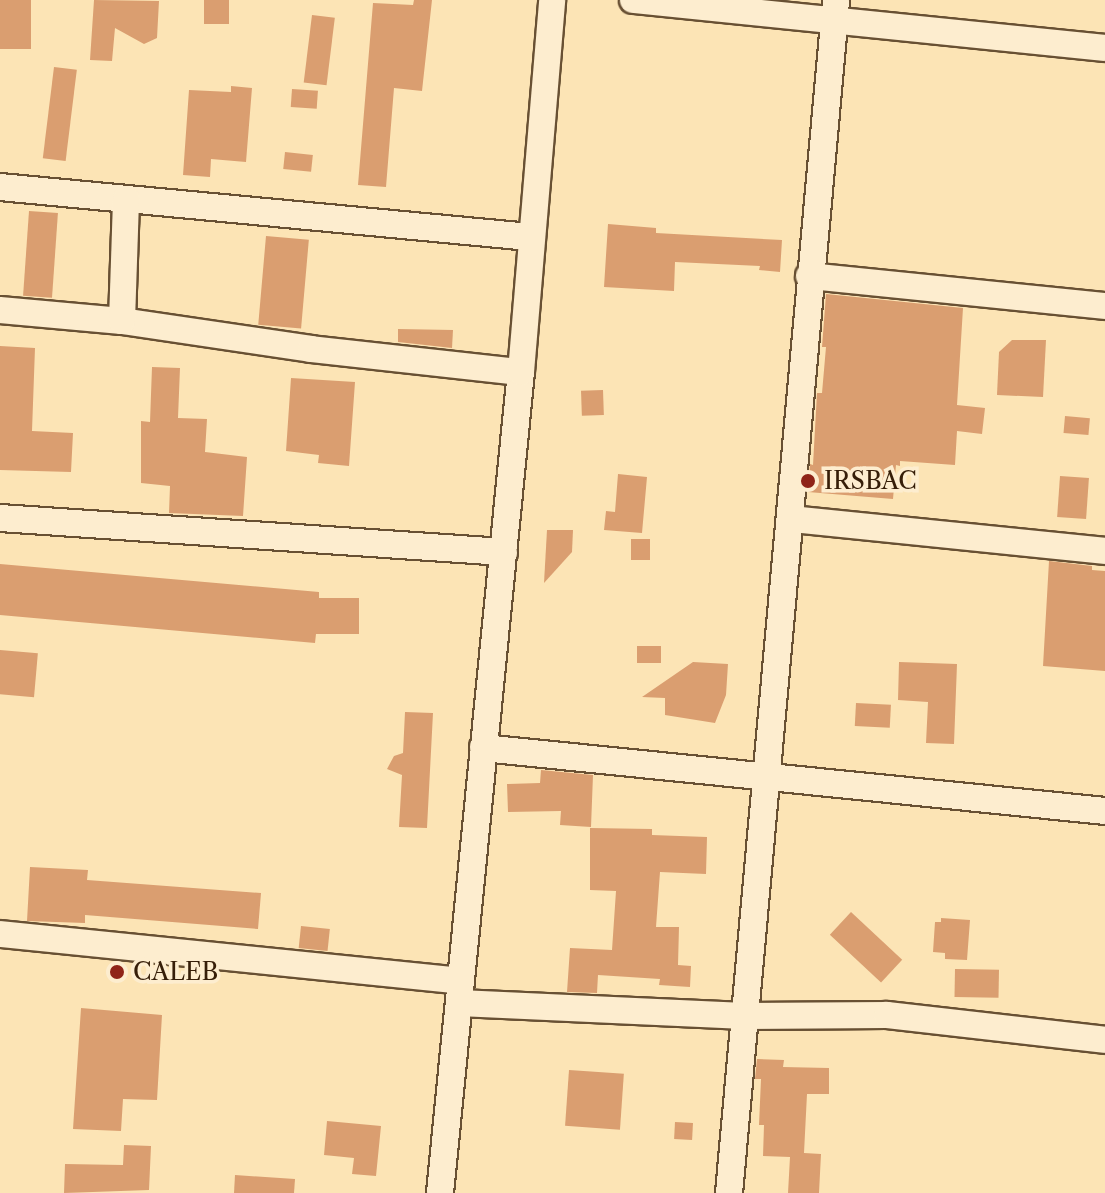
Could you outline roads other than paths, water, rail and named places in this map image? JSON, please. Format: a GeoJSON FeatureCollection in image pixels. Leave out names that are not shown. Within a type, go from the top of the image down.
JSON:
{"type":"FeatureCollection","features":[{"type":"Feature","properties":{"kind":"street"},"geometry":{"type":"LineString","coordinates":[[440,1193],[521,372],[552,0]]}},
{"type":"Feature","properties":{"kind":"street"},"geometry":{"type":"LineString","coordinates":[[633,0],[835,10],[1105,48]]}},
{"type":"Feature","properties":{"kind":"street"},"geometry":{"type":"LineString","coordinates":[[729,1193],[835,10]]}},
{"type":"Feature","properties":{"kind":"street"},"geometry":{"type":"LineString","coordinates":[[0,187],[530,237]]}},
{"type":"Feature","properties":{"kind":"street"},"geometry":{"type":"LineString","coordinates":[[122,321],[126,199]]}},
{"type":"Feature","properties":{"kind":"street"},"geometry":{"type":"LineString","coordinates":[[809,276],[1105,306]]}},
{"type":"Feature","properties":{"kind":"street"},"geometry":{"type":"LineString","coordinates":[[0,310],[122,321],[311,349],[521,372]]}},
{"type":"Feature","properties":{"kind":"street"},"geometry":{"type":"LineString","coordinates":[[0,518],[504,552]]}},
{"type":"Feature","properties":{"kind":"street"},"geometry":{"type":"LineString","coordinates":[[791,519],[1105,551]]}},
{"type":"Feature","properties":{"kind":"street"},"geometry":{"type":"LineString","coordinates":[[483,748],[1105,811]]}},
{"type":"Feature","properties":{"kind":"street"},"geometry":{"type":"LineString","coordinates":[[0,934],[460,992],[745,1016],[887,1015],[1105,1040]]}},
{"type":"Feature","properties":{"kind":"place","name":"IRSBAC"},"geometry":{"type":"Point","coordinates":[808,481]}},
{"type":"Feature","properties":{"kind":"place","name":"CALEB"},"geometry":{"type":"Point","coordinates":[117,972]}}]}
